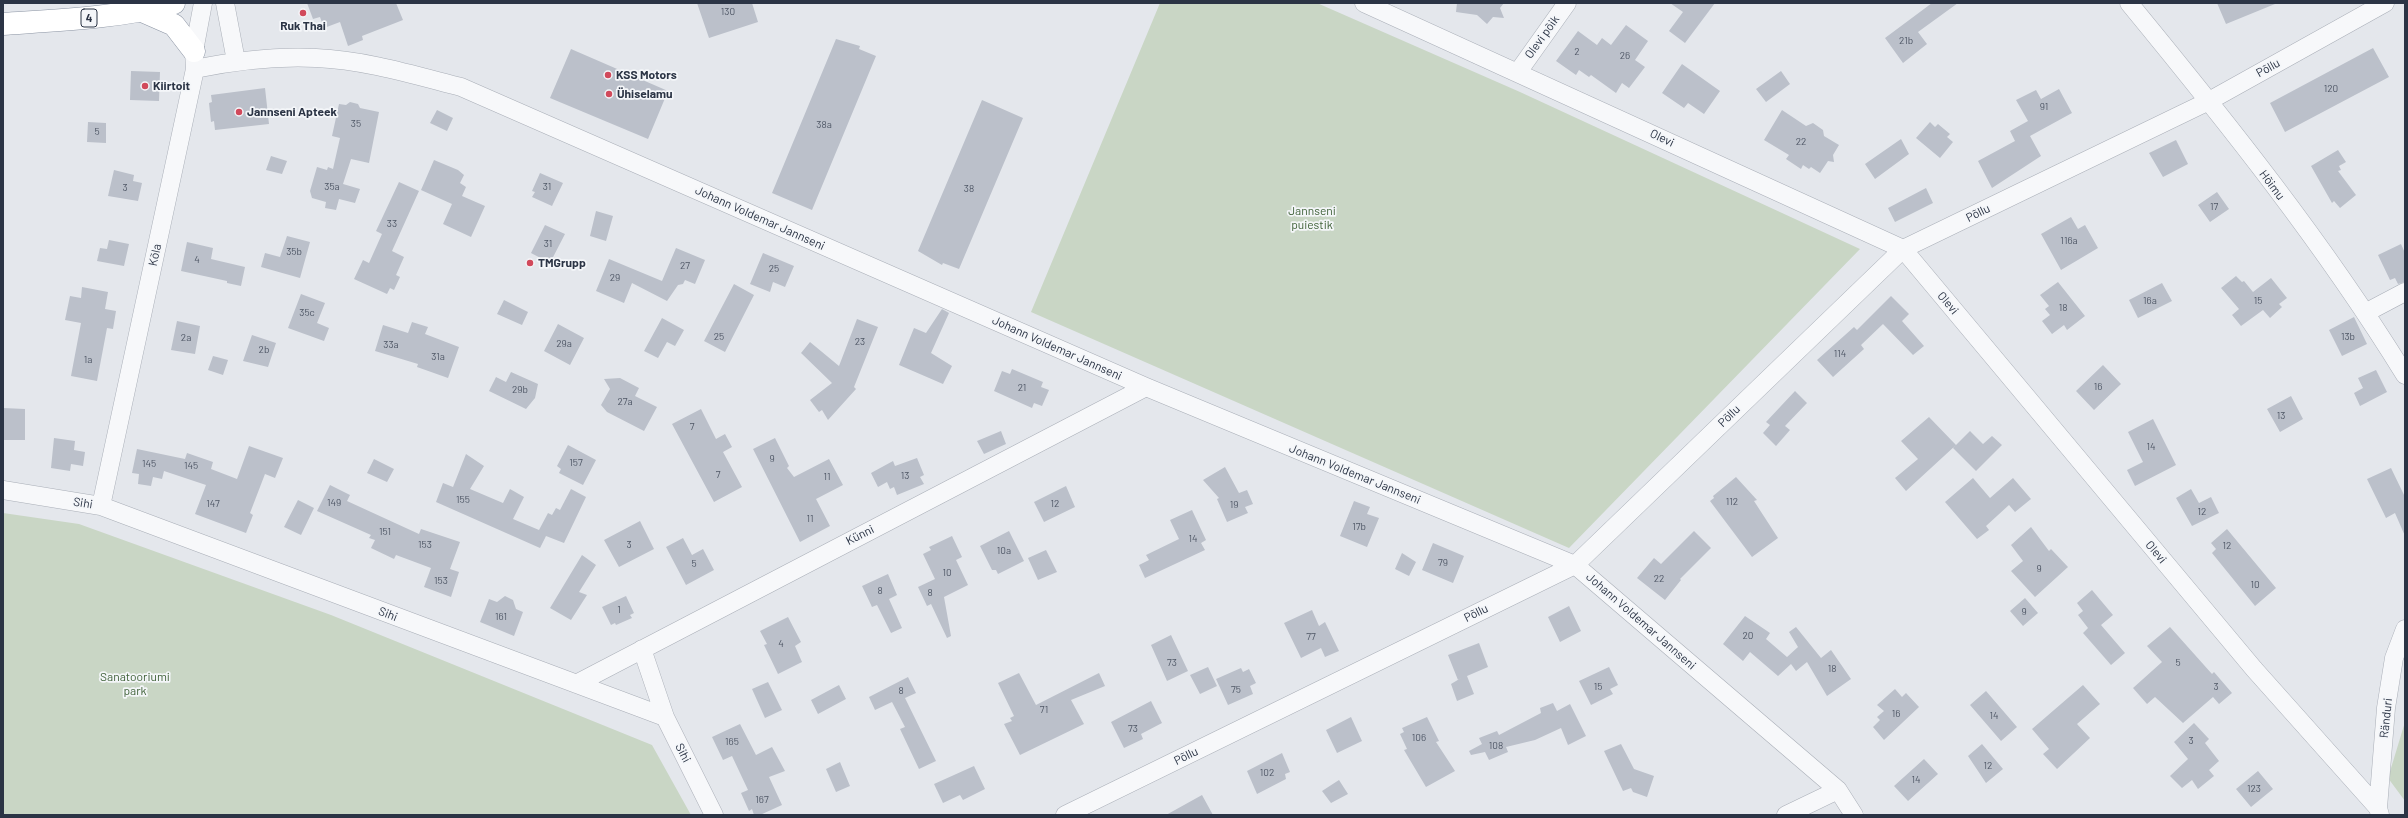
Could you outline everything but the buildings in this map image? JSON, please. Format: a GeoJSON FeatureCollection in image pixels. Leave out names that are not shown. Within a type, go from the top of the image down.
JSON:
{"type":"FeatureCollection","features":[{"type":"Feature","properties":{"kind":"highway","name":"4"},"geometry":{"type":"LineString","coordinates":[[3,24],[99,17],[142,12],[174,3]]}},
{"type":"Feature","properties":{"kind":"highway"},"geometry":{"type":"LineString","coordinates":[[142,12],[174,26],[194,60]]}},
{"type":"Feature","properties":{"kind":"street","name":"Kõla"},"geometry":{"type":"LineString","coordinates":[[101,506],[194,60],[203,3]]}},
{"type":"Feature","properties":{"kind":"street"},"geometry":{"type":"LineString","coordinates":[[225,3],[236,61]]}},
{"type":"Feature","properties":{"kind":"street","name":"Olevi"},"geometry":{"type":"LineString","coordinates":[[1364,3],[1903,249],[2254,669],[2379,812]]}},
{"type":"Feature","properties":{"kind":"street","name":"Olevi põik"},"geometry":{"type":"LineString","coordinates":[[1518,72],[1567,3]]}},
{"type":"Feature","properties":{"kind":"street","name":"Hõimu"},"geometry":{"type":"LineString","coordinates":[[2129,3],[2209,101],[2366,312],[2405,375]]}},
{"type":"Feature","properties":{"kind":"street","name":"Põllu"},"geometry":{"type":"LineString","coordinates":[[1065,815],[1575,564],[1903,249],[2209,101],[2385,3]]}},
{"type":"Feature","properties":{"kind":"street","name":"Johann Voldemar Jannseni"},"geometry":{"type":"LineString","coordinates":[[194,60],[236,61],[315,58],[336,60],[358,63],[462,87],[1146,387],[1575,564],[1838,790],[1854,815]]}},
{"type":"Feature","properties":{"kind":"street"},"geometry":{"type":"LineString","coordinates":[[2366,312],[2405,292]]}},
{"type":"Feature","properties":{"kind":"street","name":"Künni"},"geometry":{"type":"LineString","coordinates":[[576,684],[642,648],[1146,387]]}},
{"type":"Feature","properties":{"kind":"street","name":"Sihi"},"geometry":{"type":"LineString","coordinates":[[3,490],[101,506],[665,717],[714,815]]}},
{"type":"Feature","properties":{"kind":"street","name":"Ränduri"},"geometry":{"type":"LineString","coordinates":[[2379,812],[2386,708],[2394,658],[2405,629]]}},
{"type":"Feature","properties":{"kind":"street"},"geometry":{"type":"LineString","coordinates":[[642,648],[665,717]]}},
{"type":"Feature","properties":{"kind":"street"},"geometry":{"type":"LineString","coordinates":[[1786,815],[1838,790]]}},
{"type":"Feature","properties":{"kind":"green space","name":"Jannseni puiestik"},"geometry":{"type":"Polygon","coordinates":[[[1160,3],[1317,3],[1520,92],[1860,249],[1569,548],[1031,312],[1160,3]]]}},
{"type":"Feature","properties":{"kind":"green space","name":"Sanatooriumi park"},"geometry":{"type":"Polygon","coordinates":[[[3,513],[79,524],[331,615],[652,745],[691,815],[3,815],[3,513]]]}},
{"type":"Feature","properties":{"kind":"green space"},"geometry":{"type":"Polygon","coordinates":[[[2405,722],[2405,801],[2388,778],[2405,722]]]}},
{"type":"Feature","properties":{"kind":"place","name":"Ruk Thai"},"geometry":{"type":"Point","coordinates":[303,13]}},
{"type":"Feature","properties":{"kind":"place","name":"KSS Motors"},"geometry":{"type":"Point","coordinates":[608,75]}},
{"type":"Feature","properties":{"kind":"place","name":"Kiirtoit"},"geometry":{"type":"Point","coordinates":[145,86]}},
{"type":"Feature","properties":{"kind":"place","name":"Ühiselamu"},"geometry":{"type":"Point","coordinates":[609,94]}},
{"type":"Feature","properties":{"kind":"place","name":"Jannseni Apteek"},"geometry":{"type":"Point","coordinates":[239,112]}},
{"type":"Feature","properties":{"kind":"place","name":"TMGrupp"},"geometry":{"type":"Point","coordinates":[530,263]}}]}
